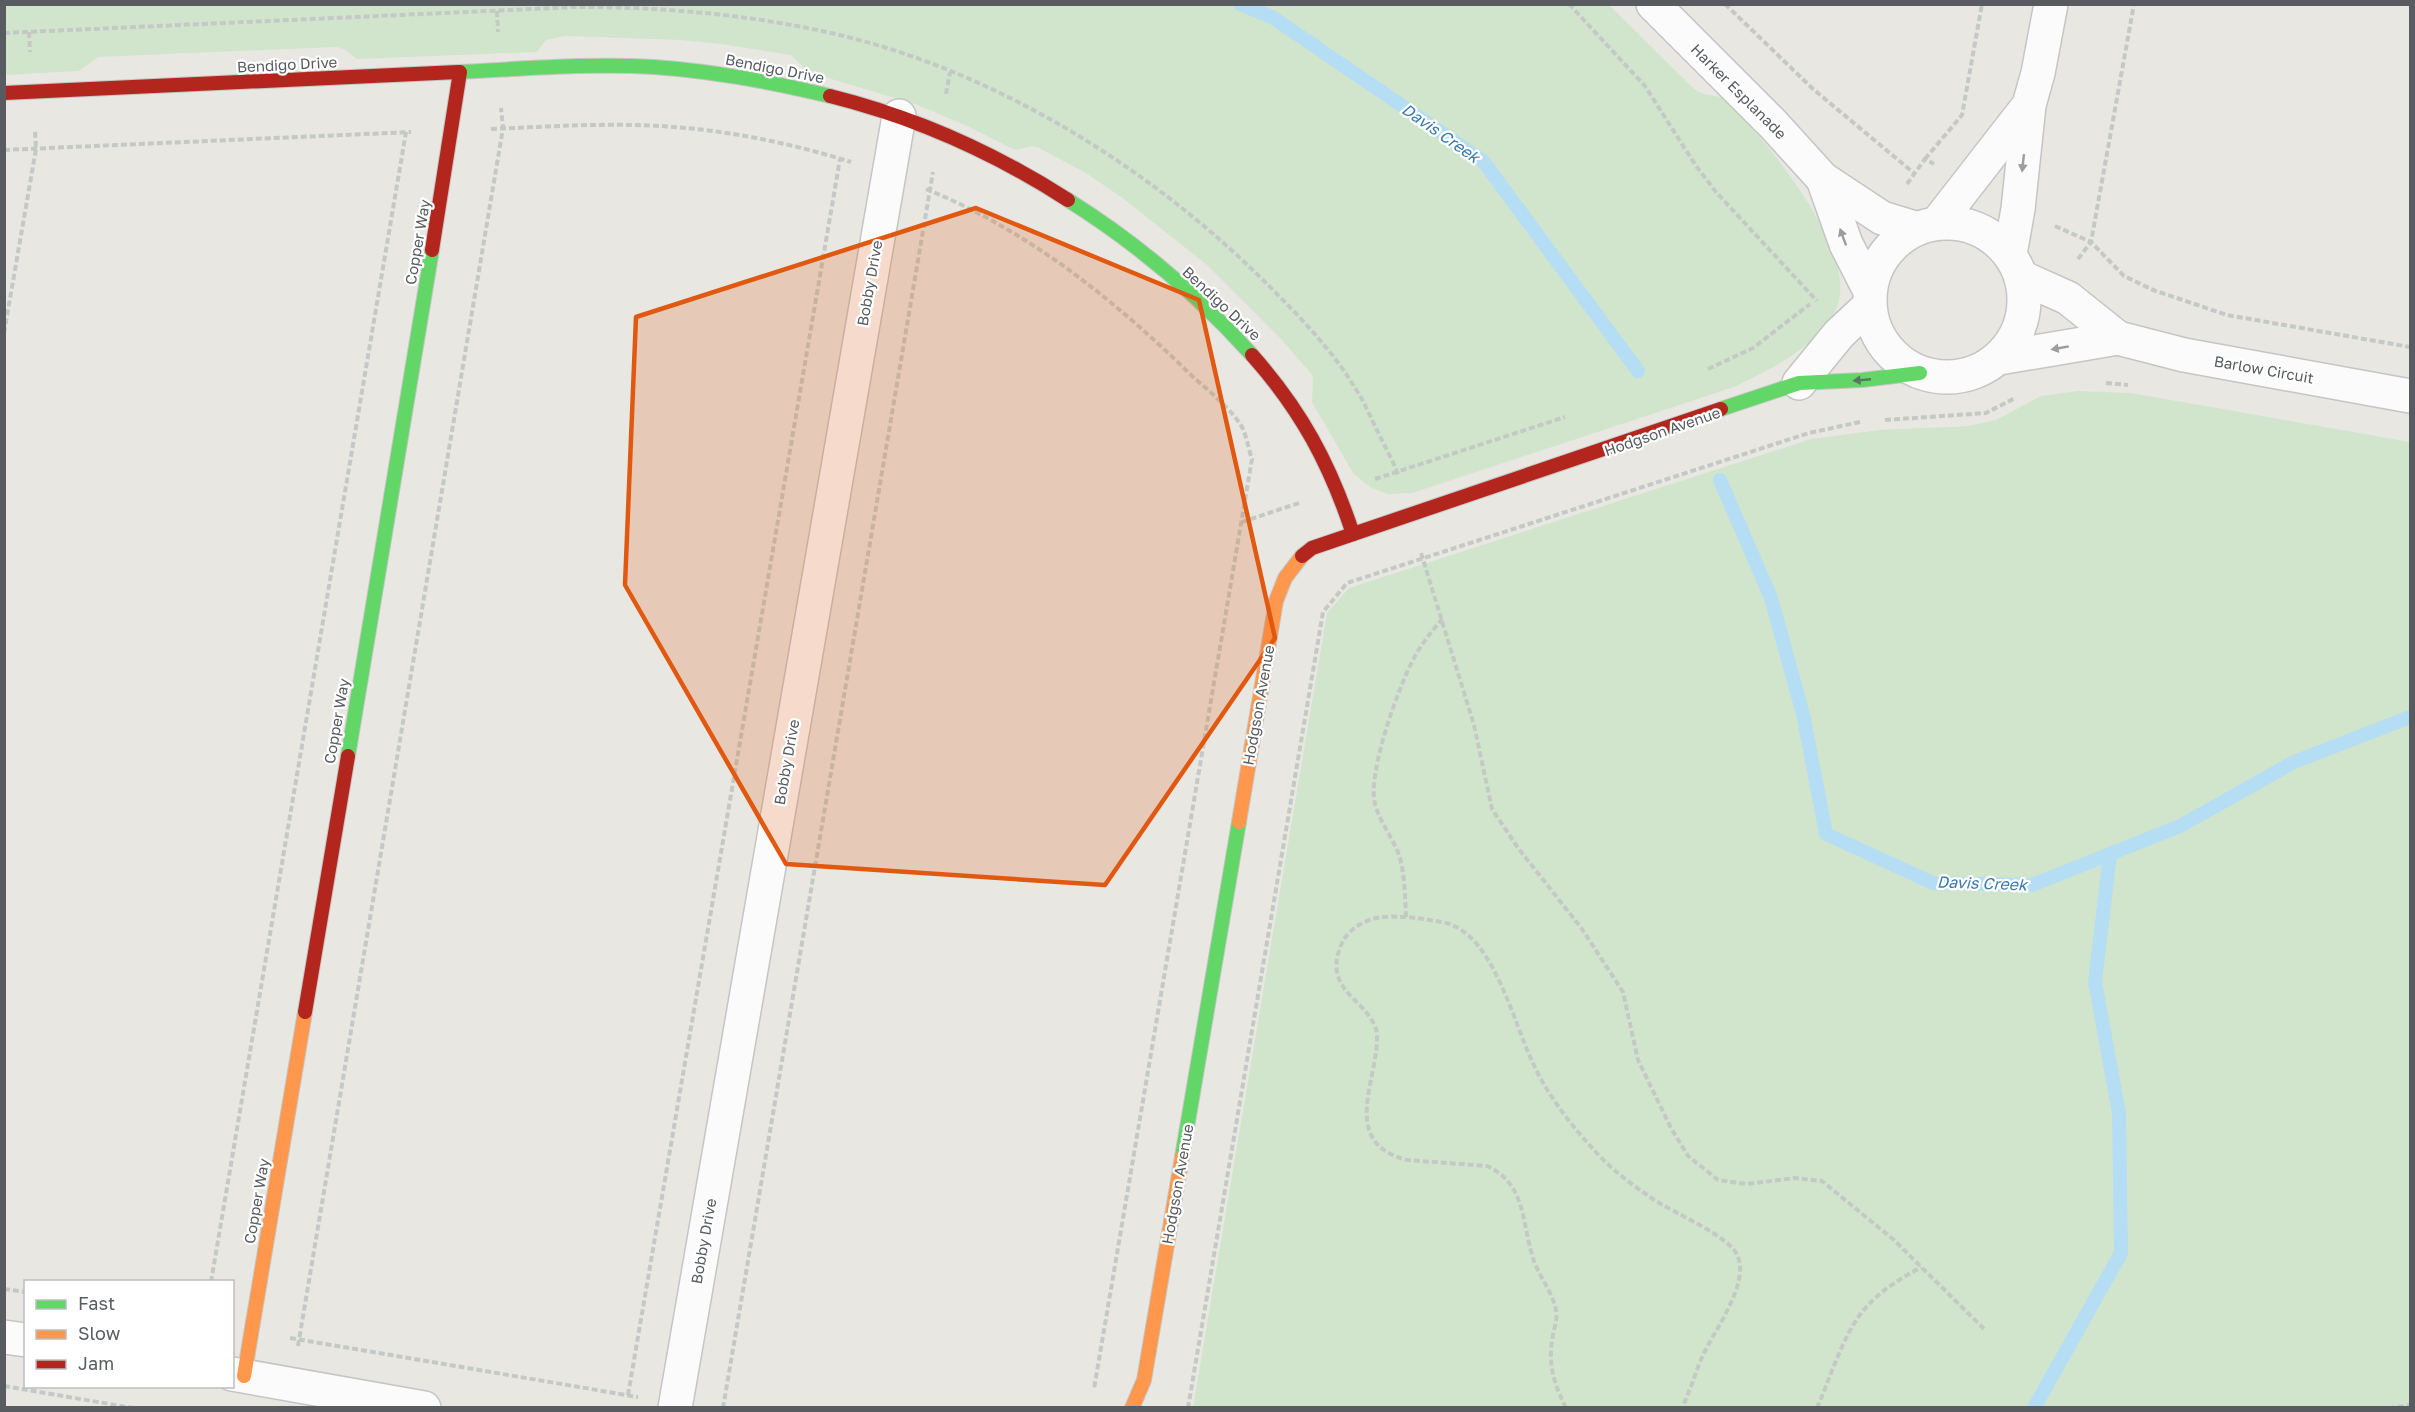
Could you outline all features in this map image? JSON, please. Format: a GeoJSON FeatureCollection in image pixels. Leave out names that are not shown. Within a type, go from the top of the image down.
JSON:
{"type":"FeatureCollection","features":[{"type":"Feature","properties":{"kind":"street","name":"Harker Esplanade"},"geometry":{"type":"LineString","coordinates":[[1653,4],[1773,124],[1823,179],[1882,218],[1927,225]]}},
{"type":"Feature","properties":{"kind":"street"},"geometry":{"type":"LineString","coordinates":[[2029,105],[1970,181],[1927,225],[1883,255],[1874,272],[1869,298],[1875,329],[1884,346],[1898,361],[1920,373],[1946,376],[1965,375],[1983,369],[1999,358],[2014,335],[2022,316],[2025,297],[2016,265],[2018,209],[2029,105],[2038,73],[2051,4]]}},
{"type":"Feature","properties":{"kind":"street","name":"Bendigo Drive"},"geometry":{"type":"LineString","coordinates":[[4,93],[618,66],[706,72],[803,89],[899,117],[1034,178],[1088,212],[1138,249],[1195,299],[1249,351],[1295,406],[1327,460],[1353,534]]}},
{"type":"Feature","properties":{"kind":"street","name":"Copper Way"},"geometry":{"type":"LineString","coordinates":[[238,1375],[250,1331],[460,72]]}},
{"type":"Feature","properties":{"kind":"street","name":"Bobby Drive"},"geometry":{"type":"LineString","coordinates":[[675,1405],[899,117]]}},
{"type":"Feature","properties":{"kind":"street","name":"Harker Esplanade"},"geometry":{"type":"LineString","coordinates":[[1823,179],[1846,244],[1869,298]]}},
{"type":"Feature","properties":{"kind":"street"},"geometry":{"type":"LineString","coordinates":[[1927,225],[1957,222],[1975,228],[2016,265]]}},
{"type":"Feature","properties":{"kind":"street","name":"Barlow Circuit"},"geometry":{"type":"LineString","coordinates":[[2016,265],[2068,298],[2118,338]]}},
{"type":"Feature","properties":{"kind":"street"},"geometry":{"type":"LineString","coordinates":[[1799,383],[1869,298]]}},
{"type":"Feature","properties":{"kind":"street","name":"Barlow Circuit"},"geometry":{"type":"LineString","coordinates":[[1999,358],[2118,338],[2184,355],[2410,396]]}},
{"type":"Feature","properties":{"kind":"street","name":"Hodgson Avenue"},"geometry":{"type":"LineString","coordinates":[[1141,1398],[1276,601],[1282,582],[1300,558],[1312,548],[1799,383],[1862,380],[1920,373]]}},
{"type":"Feature","properties":{"kind":"street"},"geometry":{"type":"LineString","coordinates":[[4,1337],[24,1340]]}},
{"type":"Feature","properties":{"kind":"street"},"geometry":{"type":"LineString","coordinates":[[238,1375],[424,1407]]}},
{"type":"Feature","properties":{"kind":"path"},"geometry":{"type":"LineString","coordinates":[[1569,4],[1645,86],[1696,166],[1716,192],[1816,299]]}},
{"type":"Feature","properties":{"kind":"path"},"geometry":{"type":"LineString","coordinates":[[1725,4],[1813,89],[1915,174]]}},
{"type":"Feature","properties":{"kind":"path"},"geometry":{"type":"LineString","coordinates":[[1882,218],[1925,159],[1962,115],[1982,4]]}},
{"type":"Feature","properties":{"kind":"path"},"geometry":{"type":"LineString","coordinates":[[2068,298],[2079,255],[2091,242],[2134,4]]}},
{"type":"Feature","properties":{"kind":"path"},"geometry":{"type":"LineString","coordinates":[[4,33],[576,7],[638,7],[706,12],[771,21],[833,34],[891,50],[950,72],[1013,100],[1073,133],[1134,173],[1197,220],[1248,265],[1329,350],[1358,391],[1397,471],[1412,516],[1474,725],[1492,809],[1518,848],[1582,929],[1623,992],[1638,1060],[1671,1128],[1688,1156],[1718,1180],[1747,1184],[1794,1178],[1822,1181],[1894,1240],[1985,1330]]}},
{"type":"Feature","properties":{"kind":"path"},"geometry":{"type":"LineString","coordinates":[[291,1384],[502,128],[497,11]]}},
{"type":"Feature","properties":{"kind":"path"},"geometry":{"type":"LineString","coordinates":[[4,333],[36,149],[29,32]]}},
{"type":"Feature","properties":{"kind":"path"},"geometry":{"type":"LineString","coordinates":[[723,1407],[950,72]]}},
{"type":"Feature","properties":{"kind":"path"},"geometry":{"type":"LineString","coordinates":[[4,150],[452,130],[622,125],[688,128],[746,136],[840,159],[888,174],[983,216],[1060,262],[1143,328],[1239,422],[1252,459],[1093,1396]]}},
{"type":"Feature","properties":{"kind":"path"},"geometry":{"type":"LineString","coordinates":[[211,1280],[406,132]]}},
{"type":"Feature","properties":{"kind":"path"},"geometry":{"type":"LineString","coordinates":[[628,1395],[840,159]]}},
{"type":"Feature","properties":{"kind":"path"},"geometry":{"type":"LineString","coordinates":[[1925,159],[1970,181]]}},
{"type":"Feature","properties":{"kind":"path"},"geometry":{"type":"LineString","coordinates":[[2018,209],[2091,242],[2124,276],[2153,290],[2227,315],[2410,347]]}},
{"type":"Feature","properties":{"kind":"path"},"geometry":{"type":"LineString","coordinates":[[1702,372],[1754,348],[1816,299],[1823,292],[1846,244]]}},
{"type":"Feature","properties":{"kind":"path"},"geometry":{"type":"LineString","coordinates":[[2104,383],[2135,386]]}},
{"type":"Feature","properties":{"kind":"path"},"geometry":{"type":"LineString","coordinates":[[1878,420],[1986,413],[2020,395]]}},
{"type":"Feature","properties":{"kind":"path"},"geometry":{"type":"LineString","coordinates":[[1242,522],[1567,416]]}},
{"type":"Feature","properties":{"kind":"path"},"geometry":{"type":"LineString","coordinates":[[1188,1407],[1323,612],[1347,583],[1809,434],[1867,421]]}},
{"type":"Feature","properties":{"kind":"path"},"geometry":{"type":"LineString","coordinates":[[1406,917],[1405,886],[1400,858],[1375,803],[1375,778],[1390,717],[1404,680],[1428,635],[1443,619]]}},
{"type":"Feature","properties":{"kind":"path"},"geometry":{"type":"LineString","coordinates":[[1566,1407],[1552,1374],[1551,1342],[1556,1312],[1532,1255],[1519,1198],[1509,1182],[1496,1170],[1487,1166],[1394,1157],[1383,1151],[1374,1142],[1370,1133],[1366,1109],[1377,1033],[1375,1024],[1343,987],[1338,975],[1339,950],[1348,933],[1362,923],[1379,918],[1406,917],[1442,922],[1455,926],[1473,940],[1498,978],[1528,1053],[1543,1082],[1594,1151],[1634,1185],[1673,1212],[1725,1239],[1737,1254],[1740,1267],[1738,1283],[1682,1407]]}},
{"type":"Feature","properties":{"kind":"path"},"geometry":{"type":"LineString","coordinates":[[1817,1407],[1858,1317],[1871,1301],[1921,1267]]}},
{"type":"Feature","properties":{"kind":"path"},"geometry":{"type":"LineString","coordinates":[[4,1289],[24,1292]]}},
{"type":"Feature","properties":{"kind":"path"},"geometry":{"type":"LineString","coordinates":[[250,1331],[675,1405]]}},
{"type":"Feature","properties":{"kind":"path"},"geometry":{"type":"LineString","coordinates":[[4,1386],[133,1407]]}},
{"type":"Feature","properties":{"kind":"path"},"geometry":{"type":"LineString","coordinates":[[2389,1407],[2410,1405]]}},
{"type":"Feature","properties":{"kind":"highlighted area"},"geometry":{"type":"Polygon","coordinates":[[[976,208],[1199,300],[1275,638],[1105,885],[786,864],[625,585],[636,317],[976,208]]]}},
{"type":"Feature","properties":{"kind":"green space"},"geometry":{"type":"Polygon","coordinates":[[[4,5],[1609,5],[1693,88],[1703,94],[1718,96],[1738,111],[1781,163],[1813,212],[1837,263],[1840,286],[1837,307],[1819,334],[1806,345],[1762,373],[1734,387],[1412,493],[1388,494],[1371,488],[1353,473],[1312,402],[1313,376],[1282,340],[1207,265],[1124,199],[1086,173],[1039,148],[1032,146],[1015,150],[965,125],[915,104],[808,72],[791,55],[680,40],[565,36],[546,40],[537,52],[357,59],[344,49],[336,47],[98,57],[79,71],[5,75],[4,5]]]}},
{"type":"Feature","properties":{"kind":"green space"},"geometry":{"type":"Polygon","coordinates":[[[2078,391],[2131,393],[2410,442],[2410,1407],[1193,1407],[1327,613],[1349,588],[1811,439],[1880,430],[1967,426],[1996,420],[2041,396],[2078,391]]]}},
{"type":"Feature","properties":{"kind":"waterway","name":"Davis Creek"},"geometry":{"type":"LineString","coordinates":[[1240,4],[1272,17],[1483,161],[1638,371]]}},
{"type":"Feature","properties":{"kind":"waterway","name":"Davis Creek"},"geometry":{"type":"LineString","coordinates":[[1720,480],[1771,598],[1803,714],[1826,834],[1933,883],[2032,885],[2180,826],[2294,762],[2410,717]]}},
{"type":"Feature","properties":{"kind":"waterway"},"geometry":{"type":"LineString","coordinates":[[2034,1408],[2121,1253],[2119,1113],[2095,982],[2110,854]]}},
{"type":"Feature","properties":{"kind":"traffic: fast"},"geometry":{"type":"LineString","coordinates":[[458,72],[581,66],[654,67],[743,78],[830,96]]}},
{"type":"Feature","properties":{"kind":"traffic: fast"},"geometry":{"type":"LineString","coordinates":[[1068,200],[1118,234],[1165,271],[1232,333],[1252,355]]}},
{"type":"Feature","properties":{"kind":"traffic: fast"},"geometry":{"type":"LineString","coordinates":[[348,756],[432,250]]}},
{"type":"Feature","properties":{"kind":"traffic: fast"},"geometry":{"type":"LineString","coordinates":[[1721,409],[1799,383],[1862,380],[1920,373]]}},
{"type":"Feature","properties":{"kind":"traffic: fast"},"geometry":{"type":"LineString","coordinates":[[1182,1157],[1239,822]]}},
{"type":"Feature","properties":{"kind":"traffic: slow"},"geometry":{"type":"LineString","coordinates":[[1239,822],[1276,601],[1285,578],[1302,556]]}},
{"type":"Feature","properties":{"kind":"traffic: slow"},"geometry":{"type":"LineString","coordinates":[[244,1376],[305,1012]]}},
{"type":"Feature","properties":{"kind":"traffic: slow"},"geometry":{"type":"LineString","coordinates":[[1132,1408],[1144,1380],[1182,1157]]}},
{"type":"Feature","properties":{"kind":"traffic: jam"},"geometry":{"type":"LineString","coordinates":[[4,93],[458,72]]}},
{"type":"Feature","properties":{"kind":"traffic: jam"},"geometry":{"type":"LineString","coordinates":[[432,250],[460,72]]}},
{"type":"Feature","properties":{"kind":"traffic: jam"},"geometry":{"type":"LineString","coordinates":[[830,96],[892,114],[953,138],[1012,167],[1068,200]]}},
{"type":"Feature","properties":{"kind":"traffic: jam"},"geometry":{"type":"LineString","coordinates":[[1252,355],[1285,396],[1312,439],[1334,484],[1353,534]]}},
{"type":"Feature","properties":{"kind":"traffic: jam"},"geometry":{"type":"LineString","coordinates":[[1302,556],[1312,548],[1721,409]]}},
{"type":"Feature","properties":{"kind":"traffic: jam"},"geometry":{"type":"LineString","coordinates":[[305,1012],[348,756]]}}]}
